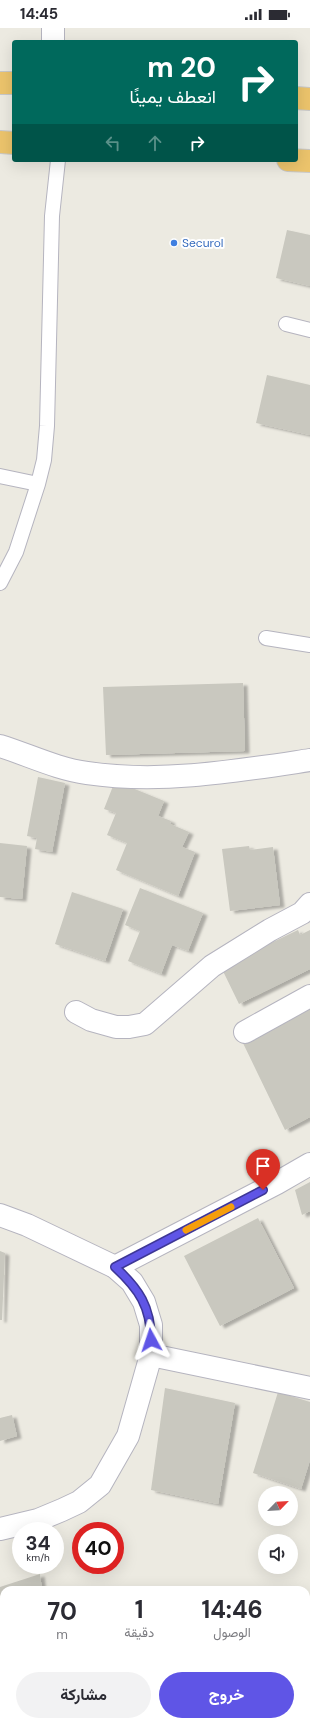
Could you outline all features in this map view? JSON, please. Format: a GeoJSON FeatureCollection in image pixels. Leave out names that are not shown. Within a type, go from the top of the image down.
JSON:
{"type":"FeatureCollection","features":[{"type":"Feature","properties":{"kind":"highway"},"geometry":{"type":"LineString","coordinates":[[0,83],[12,84]]}},
{"type":"Feature","properties":{"kind":"highway"},"geometry":{"type":"LineString","coordinates":[[298,98],[310,99]]}},
{"type":"Feature","properties":{"kind":"highway"},"geometry":{"type":"LineString","coordinates":[[0,142],[12,143]]}},
{"type":"Feature","properties":{"kind":"highway"},"geometry":{"type":"LineString","coordinates":[[298,160],[310,161]]}},
{"type":"Feature","properties":{"kind":"street"},"geometry":{"type":"LineString","coordinates":[[53,28],[53,40]]}},
{"type":"Feature","properties":{"kind":"street"},"geometry":{"type":"LineString","coordinates":[[0,746],[60,767],[80,772],[128,777],[174,777],[244,770],[310,760]]}},
{"type":"Feature","properties":{"kind":"street"},"geometry":{"type":"LineString","coordinates":[[76,1012],[91,1020],[116,1027],[129,1027],[145,1024],[212,966],[270,930],[302,913],[310,904]]}},
{"type":"Feature","properties":{"kind":"street"},"geometry":{"type":"LineString","coordinates":[[245,1032],[310,996]]}},
{"type":"Feature","properties":{"kind":"street"},"geometry":{"type":"LineString","coordinates":[[115,1267],[270,1187],[310,1164]]}},
{"type":"Feature","properties":{"kind":"street"},"geometry":{"type":"LineString","coordinates":[[0,1215],[54,1238],[115,1267],[132,1282],[144,1302],[151,1325],[151,1355],[128,1436],[100,1485],[79,1502],[62,1510],[38,1520],[0,1529]]}},
{"type":"Feature","properties":{"kind":"street"},"geometry":{"type":"LineString","coordinates":[[151,1355],[310,1388]]}},
{"type":"Feature","properties":{"kind":"lane"},"geometry":{"type":"LineString","coordinates":[[0,583],[16,552],[38,484],[44,460],[47,426],[52,216],[58,162]]}},
{"type":"Feature","properties":{"kind":"lane"},"geometry":{"type":"LineString","coordinates":[[286,324],[310,330]]}},
{"type":"Feature","properties":{"kind":"lane"},"geometry":{"type":"LineString","coordinates":[[0,476],[38,484]]}},
{"type":"Feature","properties":{"kind":"lane"},"geometry":{"type":"LineString","coordinates":[[266,638],[310,645]]}},
{"type":"Feature","properties":{"kind":"building"},"geometry":{"type":"Polygon","coordinates":[[[287,230],[310,235],[310,286],[276,278],[287,230]]]}},
{"type":"Feature","properties":{"kind":"building"},"geometry":{"type":"Polygon","coordinates":[[[267,375],[310,385],[310,435],[256,423],[267,375]]]}},
{"type":"Feature","properties":{"kind":"building"},"geometry":{"type":"Polygon","coordinates":[[[243,683],[245,751],[106,755],[103,687],[243,683]]]}},
{"type":"Feature","properties":{"kind":"building"},"geometry":{"type":"Polygon","coordinates":[[[38,777],[65,783],[52,852],[35,849],[37,838],[27,836],[38,777]]]}},
{"type":"Feature","properties":{"kind":"building"},"geometry":{"type":"Polygon","coordinates":[[[115,781],[164,801],[158,816],[171,821],[170,824],[189,832],[182,847],[195,852],[178,896],[116,870],[127,843],[107,835],[116,813],[104,809],[115,781]]]}},
{"type":"Feature","properties":{"kind":"building"},"geometry":{"type":"Polygon","coordinates":[[[0,843],[27,846],[22,899],[0,897],[0,843]]]}},
{"type":"Feature","properties":{"kind":"building"},"geometry":{"type":"Polygon","coordinates":[[[249,846],[250,850],[273,847],[280,905],[230,911],[222,849],[249,846]]]}},
{"type":"Feature","properties":{"kind":"building"},"geometry":{"type":"Polygon","coordinates":[[[140,888],[203,913],[188,951],[172,945],[161,974],[128,961],[140,931],[125,925],[140,888]]]}},
{"type":"Feature","properties":{"kind":"building"},"geometry":{"type":"Polygon","coordinates":[[[72,892],[123,909],[105,961],[55,944],[72,892]]]}},
{"type":"Feature","properties":{"kind":"building"},"geometry":{"type":"Polygon","coordinates":[[[298,930],[300,935],[310,930],[310,969],[239,1004],[221,967],[298,930]]]}},
{"type":"Feature","properties":{"kind":"building"},"geometry":{"type":"Polygon","coordinates":[[[310,1008],[310,1117],[285,1130],[242,1041],[310,1008]]]}},
{"type":"Feature","properties":{"kind":"building"},"geometry":{"type":"Polygon","coordinates":[[[310,1182],[310,1211],[302,1215],[295,1190],[310,1182]]]}},
{"type":"Feature","properties":{"kind":"building"},"geometry":{"type":"Polygon","coordinates":[[[258,1218],[294,1288],[220,1326],[184,1256],[258,1218]]]}},
{"type":"Feature","properties":{"kind":"building"},"geometry":{"type":"Polygon","coordinates":[[[0,1251],[5,1253],[2,1320],[0,1320],[0,1251]]]}},
{"type":"Feature","properties":{"kind":"building"},"geometry":{"type":"Polygon","coordinates":[[[165,1388],[235,1403],[218,1504],[151,1490],[165,1388]]]}},
{"type":"Feature","properties":{"kind":"building"},"geometry":{"type":"Polygon","coordinates":[[[278,1392],[310,1402],[310,1460],[301,1489],[298,1488],[298,1486],[292,1486],[253,1473],[278,1392]]]}},
{"type":"Feature","properties":{"kind":"building"},"geometry":{"type":"Polygon","coordinates":[[[12,1415],[17,1436],[0,1441],[0,1418],[12,1415]]]}},
{"type":"Feature","properties":{"kind":"building"},"geometry":{"type":"Polygon","coordinates":[[[40,1574],[42,1586],[3,1586],[40,1574]]]}},
{"type":"Feature","properties":{"kind":"slow traffic"},"geometry":{"type":"LineString","coordinates":[[186,1230],[231,1207]]}},
{"type":"Feature","properties":{"kind":"place","name":"Securol"},"geometry":{"type":"Point","coordinates":[174,243]}},
{"type":"Feature","properties":{"kind":"route"},"geometry":{"type":"LineString","coordinates":[[151,1340],[151,1325],[144,1302],[132,1282],[115,1267],[263,1190]]}}]}
